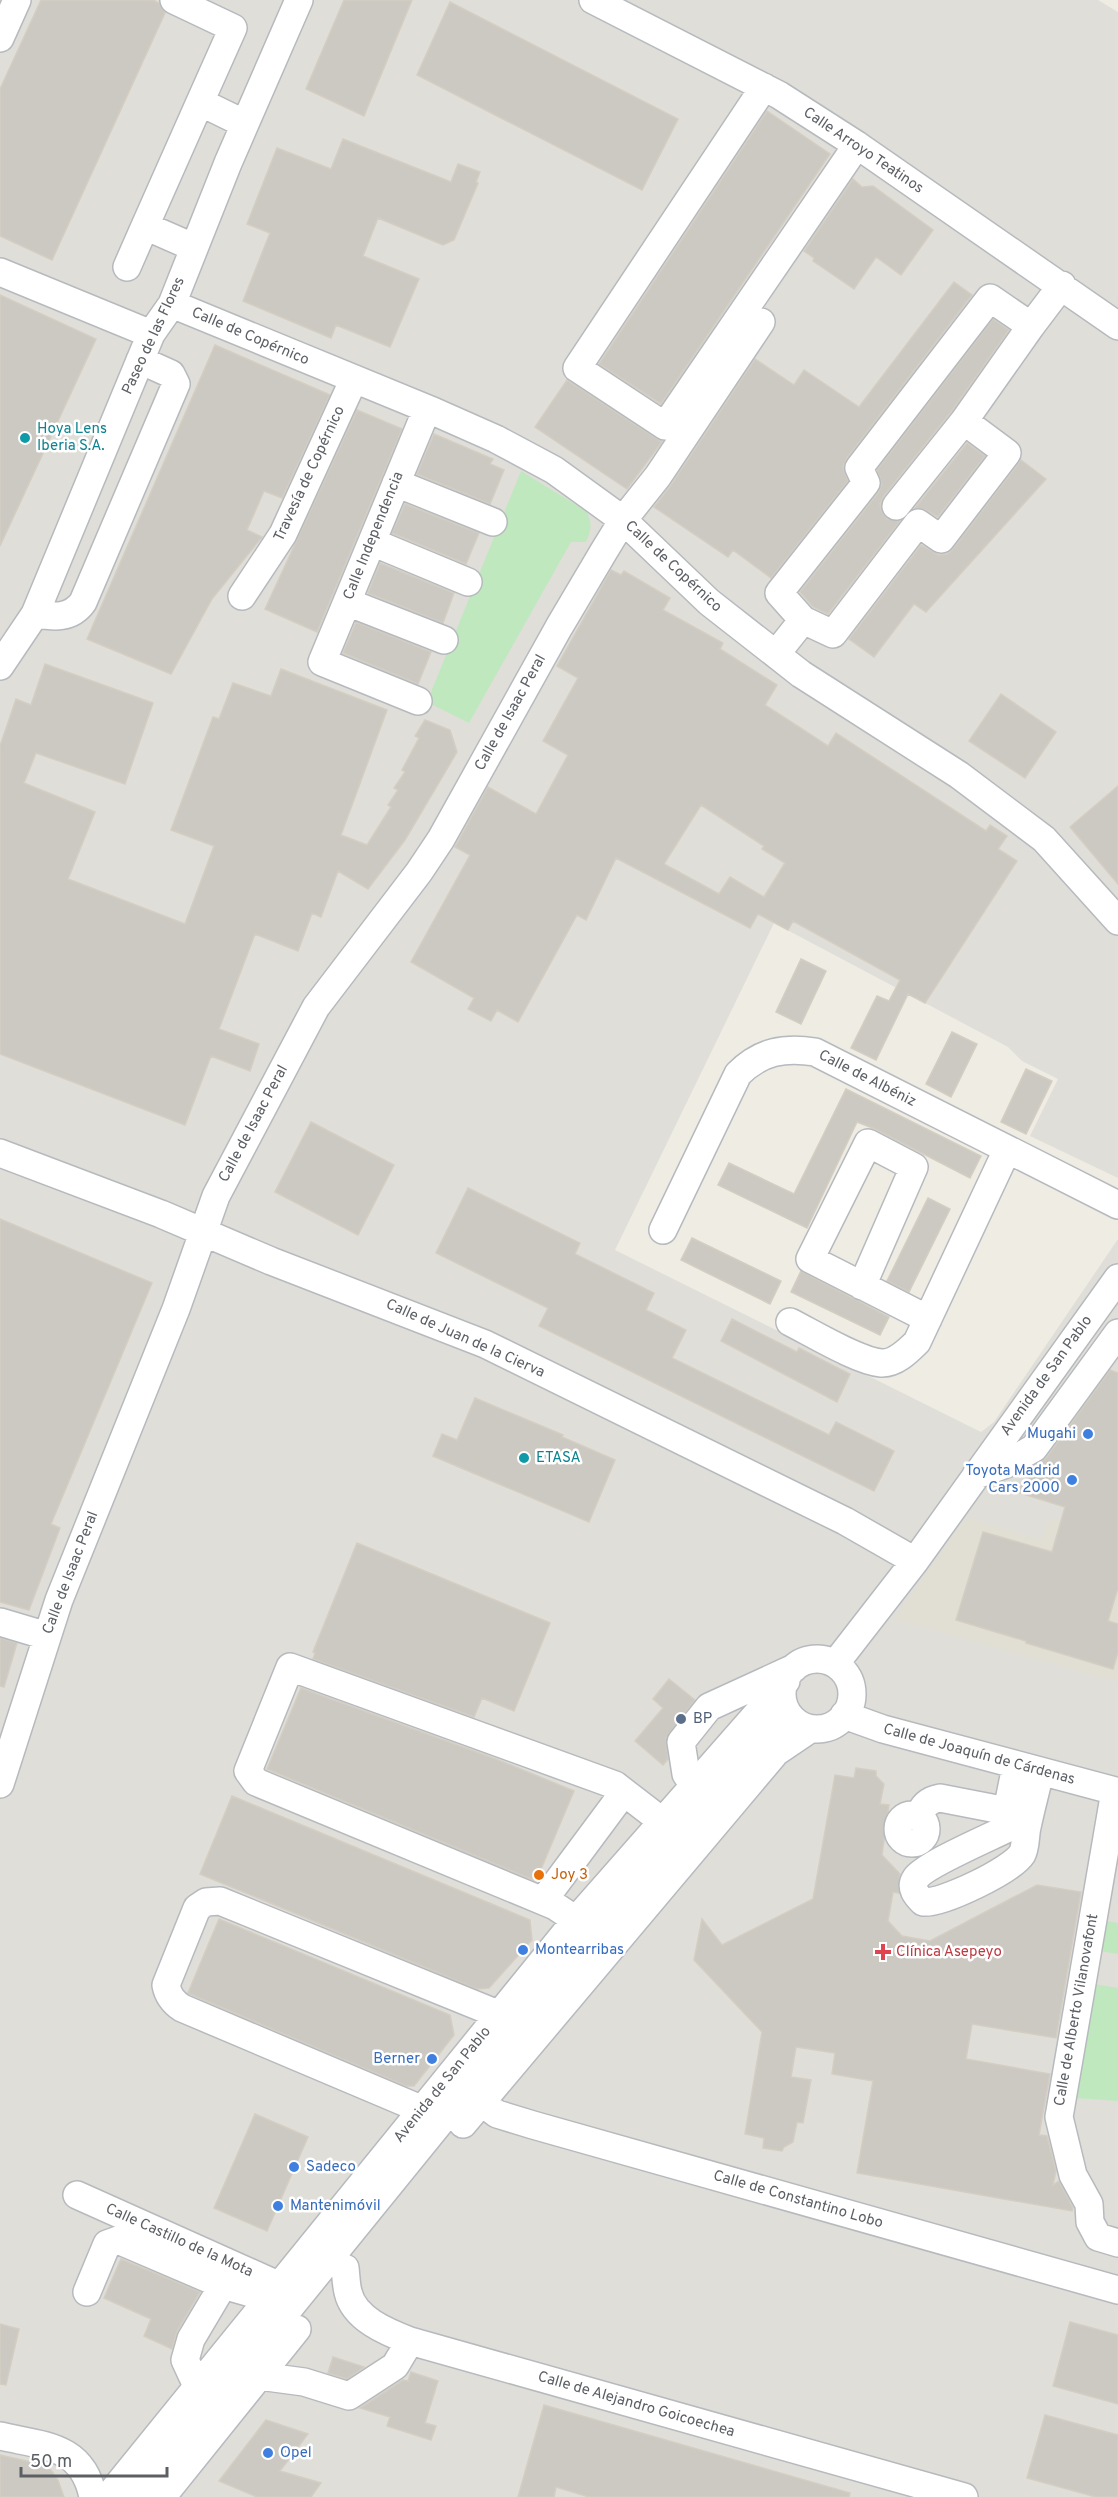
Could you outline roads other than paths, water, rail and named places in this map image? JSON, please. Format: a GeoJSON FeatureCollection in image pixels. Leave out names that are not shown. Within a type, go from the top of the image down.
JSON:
{"type":"FeatureCollection","features":[{"type":"Feature","properties":{"kind":"street"},"geometry":{"type":"LineString","coordinates":[[0,38],[17,0]]}},
{"type":"Feature","properties":{"kind":"street"},"geometry":{"type":"LineString","coordinates":[[127,267],[233,28],[174,0]]}},
{"type":"Feature","properties":{"kind":"street","name":"Paseo de las Flores"},"geometry":{"type":"LineString","coordinates":[[0,666],[35,614],[151,334],[172,304],[193,247],[299,0]]}},
{"type":"Feature","properties":{"kind":"street","name":"Calle Arroyo Teatinos"},"geometry":{"type":"LineString","coordinates":[[593,0],[764,87],[857,145],[1118,326]]}},
{"type":"Feature","properties":{"kind":"street"},"geometry":{"type":"LineString","coordinates":[[764,87],[577,368],[664,426],[857,145]]}},
{"type":"Feature","properties":{"kind":"street"},"geometry":{"type":"LineString","coordinates":[[200,102],[245,124]]}},
{"type":"Feature","properties":{"kind":"street"},"geometry":{"type":"LineString","coordinates":[[145,226],[193,247]]}},
{"type":"Feature","properties":{"kind":"street"},"geometry":{"type":"LineString","coordinates":[[0,272],[151,334]]}},
{"type":"Feature","properties":{"kind":"street"},"geometry":{"type":"LineString","coordinates":[[896,506],[964,421],[1062,285]]}},
{"type":"Feature","properties":{"kind":"street"},"geometry":{"type":"LineString","coordinates":[[964,421],[1007,453],[941,539],[866,483],[859,468],[990,297],[1031,326]]}},
{"type":"Feature","properties":{"kind":"street","name":"Calle de Copérnico"},"geometry":{"type":"LineString","coordinates":[[172,304],[427,409],[496,439],[554,470],[623,520],[709,602],[801,674],[958,775],[1044,839],[1118,921]]}},
{"type":"Feature","properties":{"kind":"street","name":"Calle de Isaac Peral"},"geometry":{"type":"LineString","coordinates":[[0,1784],[59,1600],[176,1309],[216,1196],[316,1007],[419,872],[441,838],[559,627],[623,520],[658,476],[761,322]]}},
{"type":"Feature","properties":{"kind":"street"},"geometry":{"type":"LineString","coordinates":[[35,614],[69,615],[77,611],[83,602],[176,384],[171,374],[140,360]]}},
{"type":"Feature","properties":{"kind":"street","name":"Travesía de Copérnico"},"geometry":{"type":"LineString","coordinates":[[242,596],[284,534],[354,379]]}},
{"type":"Feature","properties":{"kind":"street","name":"Calle Independencia"},"geometry":{"type":"LineString","coordinates":[[418,701],[322,662],[427,409]]}},
{"type":"Feature","properties":{"kind":"street"},"geometry":{"type":"LineString","coordinates":[[396,483],[493,522]]}},
{"type":"Feature","properties":{"kind":"street"},"geometry":{"type":"LineString","coordinates":[[866,483],[779,593],[803,620],[833,634],[918,523]]}},
{"type":"Feature","properties":{"kind":"street"},"geometry":{"type":"LineString","coordinates":[[372,542],[468,582]]}},
{"type":"Feature","properties":{"kind":"street"},"geometry":{"type":"LineString","coordinates":[[347,602],[444,640]]}},
{"type":"Feature","properties":{"kind":"street"},"geometry":{"type":"LineString","coordinates":[[776,654],[803,620]]}},
{"type":"Feature","properties":{"kind":"street","name":"Calle de Albéniz"},"geometry":{"type":"LineString","coordinates":[[663,1230],[738,1074],[750,1062],[767,1053],[786,1049],[815,1052],[1118,1205]]}},
{"type":"Feature","properties":{"kind":"street"},"geometry":{"type":"LineString","coordinates":[[862,1286],[914,1167],[868,1143],[810,1259],[862,1286],[928,1319]]}},
{"type":"Feature","properties":{"kind":"street"},"geometry":{"type":"LineString","coordinates":[[790,1322],[865,1359],[883,1363],[904,1354],[917,1342],[1007,1150]]}},
{"type":"Feature","properties":{"kind":"street","name":"Calle de Juan de la Cierva"},"geometry":{"type":"LineString","coordinates":[[0,1153],[485,1344],[845,1521],[915,1560]]}},
{"type":"Feature","properties":{"kind":"street","name":"Avenida de San Pablo"},"geometry":{"type":"LineString","coordinates":[[836,1664],[915,1560],[1118,1278]]}},
{"type":"Feature","properties":{"kind":"street","name":"Avenida de San Pablo"},"geometry":{"type":"LineString","coordinates":[[976,1475],[1006,1464],[1034,1448],[1118,1333]]}},
{"type":"Feature","properties":{"kind":"street"},"geometry":{"type":"LineString","coordinates":[[0,1622],[47,1636]]}},
{"type":"Feature","properties":{"kind":"street"},"geometry":{"type":"LineString","coordinates":[[695,1787],[686,1774],[681,1742],[709,1707],[795,1672],[813,1660],[824,1660],[836,1664],[850,1680],[851,1702],[844,1715],[823,1728],[799,1722],[781,1698],[795,1672]]}},
{"type":"Feature","properties":{"kind":"street"},"geometry":{"type":"LineString","coordinates":[[576,1920],[543,1901],[256,1782],[248,1771],[290,1667],[615,1785],[663,1822]]}},
{"type":"Feature","properties":{"kind":"street","name":"Avenida de San Pablo"},"geometry":{"type":"LineString","coordinates":[[108,2497],[198,2388],[274,2284],[423,2109],[576,1920],[795,1672]]}},
{"type":"Feature","properties":{"kind":"street","name":"Calle de Joaquín de Cárdenas"},"geometry":{"type":"LineString","coordinates":[[844,1715],[883,1729],[1115,1791]]}},
{"type":"Feature","properties":{"kind":"street"},"geometry":{"type":"LineString","coordinates":[[162,2497],[481,2102],[799,1722]]}},
{"type":"Feature","properties":{"kind":"street","name":"Avenida de San Pablo"},"geometry":{"type":"LineString","coordinates":[[136,2497],[562,1972],[772,1728],[799,1722]]}},
{"type":"Feature","properties":{"kind":"street"},"geometry":{"type":"LineString","coordinates":[[1028,1769],[1024,1852],[1016,1862],[968,1889],[934,1903],[923,1902],[915,1894],[913,1885],[916,1878],[928,1869],[1006,1829],[1007,1811],[1028,1769]]}},
{"type":"Feature","properties":{"kind":"street","name":"Calle de Alberto Vilanovafont"},"geometry":{"type":"LineString","coordinates":[[1115,1791],[1059,2117],[1073,2175],[1089,2204],[1090,2222],[1098,2237],[1118,2243]]}},
{"type":"Feature","properties":{"kind":"street"},"geometry":{"type":"LineString","coordinates":[[543,1901],[624,1792]]}},
{"type":"Feature","properties":{"kind":"street"},"geometry":{"type":"LineString","coordinates":[[918,1817],[923,1807],[931,1800],[940,1798],[1007,1811]]}},
{"type":"Feature","properties":{"kind":"street"},"geometry":{"type":"LineString","coordinates":[[423,2109],[182,2008],[174,2002],[168,1994],[166,1985],[197,1908],[206,1902],[220,1901],[500,2015]]}},
{"type":"Feature","properties":{"kind":"street","name":"Calle de Constantino Lobo"},"geometry":{"type":"LineString","coordinates":[[481,2102],[497,2114],[533,2125],[1118,2290]]}},
{"type":"Feature","properties":{"kind":"street","name":"Calle Castillo de la Mota"},"geometry":{"type":"LineString","coordinates":[[77,2195],[274,2284]]}},
{"type":"Feature","properties":{"kind":"street"},"geometry":{"type":"LineString","coordinates":[[87,2292],[108,2244],[117,2240],[223,2285],[251,2293],[274,2284]]}},
{"type":"Feature","properties":{"kind":"street","name":"Calle de Alejandro Goicoechea"},"geometry":{"type":"LineString","coordinates":[[345,2268],[348,2294],[367,2319],[384,2330],[410,2341],[964,2497]]}},
{"type":"Feature","properties":{"kind":"street"},"geometry":{"type":"LineString","coordinates":[[198,2388],[185,2360],[191,2339],[223,2285]]}},
{"type":"Feature","properties":{"kind":"street"},"geometry":{"type":"LineString","coordinates":[[260,2376],[304,2382],[349,2396],[395,2366],[410,2341]]}},
{"type":"Feature","properties":{"kind":"street"},"geometry":{"type":"LineString","coordinates":[[0,2436],[58,2449],[81,2464],[89,2477],[93,2497]]}},
{"type":"Feature","properties":{"kind":"place","name":"Hoya Lens Iberia S.A."},"geometry":{"type":"Point","coordinates":[25,438]}},
{"type":"Feature","properties":{"kind":"place","name":"Mugahi"},"geometry":{"type":"Point","coordinates":[1088,1434]}},
{"type":"Feature","properties":{"kind":"place","name":"ETASA"},"geometry":{"type":"Point","coordinates":[524,1458]}},
{"type":"Feature","properties":{"kind":"place","name":"Toyota Madrid Cars 2000"},"geometry":{"type":"Point","coordinates":[1072,1480]}},
{"type":"Feature","properties":{"kind":"place","name":"BP"},"geometry":{"type":"Point","coordinates":[681,1719]}},
{"type":"Feature","properties":{"kind":"place","name":"Joy 3"},"geometry":{"type":"Point","coordinates":[539,1875]}},
{"type":"Feature","properties":{"kind":"place","name":"Montearribas"},"geometry":{"type":"Point","coordinates":[523,1950]}},
{"type":"Feature","properties":{"kind":"place","name":"Clínica Asepeyo"},"geometry":{"type":"Point","coordinates":[883,1952]}},
{"type":"Feature","properties":{"kind":"place","name":"Berner"},"geometry":{"type":"Point","coordinates":[432,2059]}},
{"type":"Feature","properties":{"kind":"place","name":"Sadeco"},"geometry":{"type":"Point","coordinates":[294,2167]}},
{"type":"Feature","properties":{"kind":"place","name":"Mantenimóvil"},"geometry":{"type":"Point","coordinates":[278,2206]}},
{"type":"Feature","properties":{"kind":"place","name":"Opel"},"geometry":{"type":"Point","coordinates":[268,2453]}}]}
